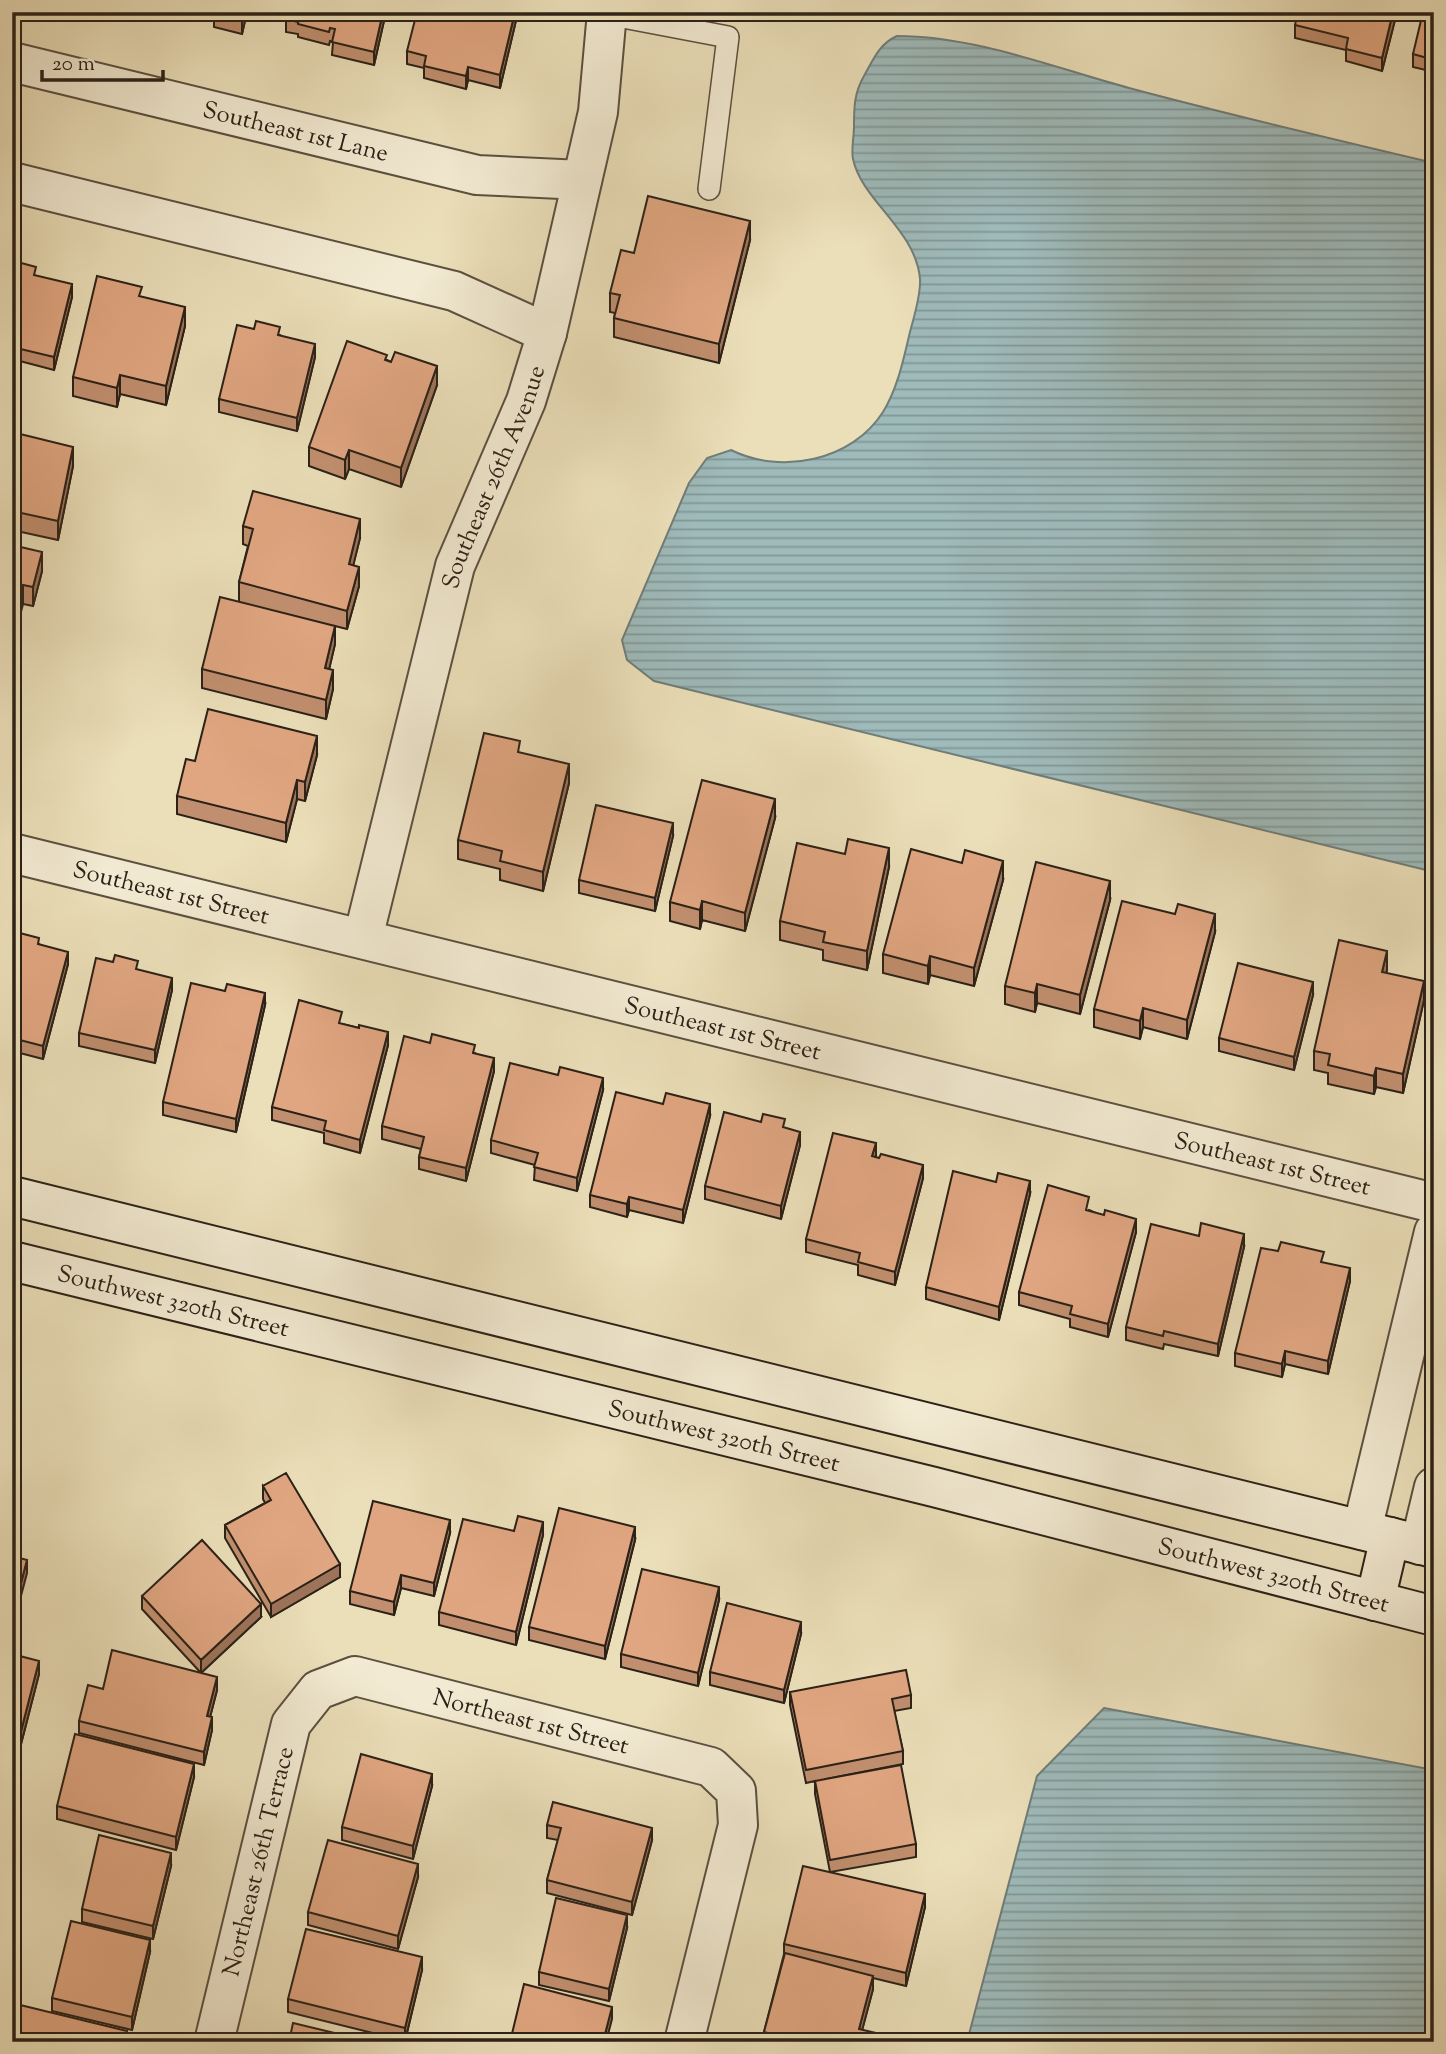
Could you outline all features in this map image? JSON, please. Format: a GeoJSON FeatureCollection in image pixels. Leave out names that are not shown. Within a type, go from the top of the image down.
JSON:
{"type":"FeatureCollection","features":[{"type":"Feature","properties":{"kind":"street","name":"Southeast 26th Avenue"},"geometry":{"type":"LineString","coordinates":[[363,938],[455,566],[526,401],[547,333],[598,112],[607,13]]}},
{"type":"Feature","properties":{"kind":"street","name":"Southeast 1st Lane"},"geometry":{"type":"LineString","coordinates":[[12,62],[477,175],[582,180]]}},
{"type":"Feature","properties":{"kind":"street"},"geometry":{"type":"LineString","coordinates":[[12,182],[454,291],[547,333]]}},
{"type":"Feature","properties":{"kind":"street","name":"Southeast 1st Street"},"geometry":{"type":"LineString","coordinates":[[12,853],[1434,1203]]}},
{"type":"Feature","properties":{"kind":"street"},"geometry":{"type":"LineString","coordinates":[[12,1196],[1401,1540]]}},
{"type":"Feature","properties":{"kind":"street"},"geometry":{"type":"LineString","coordinates":[[1401,1540],[1434,1232]]}},
{"type":"Feature","properties":{"kind":"street","name":"Southwest 320th Street"},"geometry":{"type":"LineString","coordinates":[[12,1261],[934,1487],[1434,1616]]}},
{"type":"Feature","properties":{"kind":"street"},"geometry":{"type":"LineString","coordinates":[[1375,1601],[1401,1540],[1434,1486]]}},
{"type":"Feature","properties":{"kind":"street","name":"Northeast 1st Street"},"geometry":{"type":"LineString","coordinates":[[318,1690],[355,1676],[711,1767],[736,1791],[738,1825],[684,2042]]}},
{"type":"Feature","properties":{"kind":"street","name":"Northeast 26th Terrace"},"geometry":{"type":"LineString","coordinates":[[214,2042],[291,1724],[318,1690]]}},
{"type":"Feature","properties":{"kind":"lane"},"geometry":{"type":"LineString","coordinates":[[607,13],[728,37],[709,189]]}},
{"type":"Feature","properties":{"kind":"water"},"geometry":{"type":"Polygon","coordinates":[[[897,36],[926,37],[985,47],[1167,98],[1434,163],[1434,872],[654,681],[627,660],[622,640],[689,483],[707,458],[731,450],[771,462],[814,459],[853,442],[870,429],[892,394],[916,308],[920,279],[909,245],[867,189],[858,174],[852,151],[858,88],[877,53],[897,36]]]}},
{"type":"Feature","properties":{"kind":"water"},"geometry":{"type":"Polygon","coordinates":[[[1104,1708],[1434,1770],[1434,2042],[967,2042],[1037,1776],[1104,1708]]]}},
{"type":"Feature","properties":{"kind":"building"},"geometry":{"type":"Polygon","coordinates":[[[214,12],[244,12],[242,21],[214,12]]]}},
{"type":"Feature","properties":{"kind":"building"},"geometry":{"type":"Polygon","coordinates":[[[288,12],[383,12],[374,52],[332,42],[335,29],[330,28],[329,32],[298,24],[286,19],[288,12]]]}},
{"type":"Feature","properties":{"kind":"building"},"geometry":{"type":"Polygon","coordinates":[[[417,12],[515,12],[500,75],[468,67],[466,76],[424,66],[426,56],[407,51],[417,12]]]}},
{"type":"Feature","properties":{"kind":"building"},"geometry":{"type":"Polygon","coordinates":[[[1298,12],[1393,12],[1382,58],[1346,49],[1348,38],[1295,25],[1298,12]]]}},
{"type":"Feature","properties":{"kind":"building"},"geometry":{"type":"Polygon","coordinates":[[[1423,12],[1434,12],[1434,60],[1413,54],[1423,12]]]}},
{"type":"Feature","properties":{"kind":"building"},"geometry":{"type":"Polygon","coordinates":[[[648,196],[750,221],[719,344],[614,318],[620,295],[610,293],[621,250],[634,253],[648,196]]]}},
{"type":"Feature","properties":{"kind":"building"},"geometry":{"type":"Polygon","coordinates":[[[14,261],[36,267],[34,275],[72,284],[54,357],[12,347],[14,261]]]}},
{"type":"Feature","properties":{"kind":"building"},"geometry":{"type":"Polygon","coordinates":[[[97,276],[142,287],[139,296],[185,307],[166,386],[120,375],[117,388],[73,377],[97,276]]]}},
{"type":"Feature","properties":{"kind":"building"},"geometry":{"type":"Polygon","coordinates":[[[256,321],[280,327],[278,335],[315,344],[297,418],[219,399],[237,325],[254,329],[256,321]]]}},
{"type":"Feature","properties":{"kind":"building"},"geometry":{"type":"Polygon","coordinates":[[[347,341],[387,355],[385,360],[391,362],[395,352],[437,366],[401,468],[349,450],[345,460],[309,447],[347,341]]]}},
{"type":"Feature","properties":{"kind":"building"},"geometry":{"type":"Polygon","coordinates":[[[12,432],[73,447],[58,521],[12,511],[12,432]]]}},
{"type":"Feature","properties":{"kind":"building"},"geometry":{"type":"Polygon","coordinates":[[[253,491],[360,519],[349,564],[359,567],[347,611],[239,582],[253,529],[243,526],[253,491]]]}},
{"type":"Feature","properties":{"kind":"building"},"geometry":{"type":"Polygon","coordinates":[[[12,545],[42,552],[33,587],[23,585],[12,627],[12,545]]]}},
{"type":"Feature","properties":{"kind":"building"},"geometry":{"type":"Polygon","coordinates":[[[220,597],[335,626],[325,668],[333,670],[326,700],[202,669],[220,597]]]}},
{"type":"Feature","properties":{"kind":"building"},"geometry":{"type":"Polygon","coordinates":[[[12,659],[18,661],[12,686],[12,659]]]}},
{"type":"Feature","properties":{"kind":"building"},"geometry":{"type":"Polygon","coordinates":[[[208,709],[317,736],[305,782],[297,780],[286,823],[177,796],[186,759],[195,761],[208,709]]]}},
{"type":"Feature","properties":{"kind":"building"},"geometry":{"type":"Polygon","coordinates":[[[484,733],[520,741],[518,752],[569,764],[543,872],[500,861],[502,851],[458,840],[484,733]]]}},
{"type":"Feature","properties":{"kind":"building"},"geometry":{"type":"Polygon","coordinates":[[[702,780],[775,799],[745,913],[702,901],[700,910],[670,902],[702,780]]]}},
{"type":"Feature","properties":{"kind":"building"},"geometry":{"type":"Polygon","coordinates":[[[596,805],[673,823],[655,898],[579,880],[596,805]]]}},
{"type":"Feature","properties":{"kind":"building"},"geometry":{"type":"Polygon","coordinates":[[[848,839],[889,848],[867,951],[823,942],[825,932],[780,921],[797,843],[845,854],[848,839]]]}},
{"type":"Feature","properties":{"kind":"building"},"geometry":{"type":"Polygon","coordinates":[[[911,849],[962,863],[965,850],[1003,861],[974,968],[930,956],[928,966],[883,954],[911,849]]]}},
{"type":"Feature","properties":{"kind":"building"},"geometry":{"type":"Polygon","coordinates":[[[1036,862],[1110,881],[1080,995],[1037,984],[1035,993],[1005,986],[1036,862]]]}},
{"type":"Feature","properties":{"kind":"building"},"geometry":{"type":"Polygon","coordinates":[[[1122,901],[1175,914],[1178,904],[1215,914],[1187,1020],[1143,1008],[1140,1021],[1094,1009],[1122,901]]]}},
{"type":"Feature","properties":{"kind":"building"},"geometry":{"type":"Polygon","coordinates":[[[12,931],[39,938],[38,944],[68,952],[43,1046],[12,1038],[12,931]]]}},
{"type":"Feature","properties":{"kind":"building"},"geometry":{"type":"Polygon","coordinates":[[[1339,940],[1387,951],[1382,972],[1424,981],[1403,1074],[1376,1068],[1374,1076],[1328,1065],[1330,1054],[1314,1051],[1339,940]]]}},
{"type":"Feature","properties":{"kind":"building"},"geometry":{"type":"Polygon","coordinates":[[[115,955],[138,961],[136,969],[172,978],[155,1050],[79,1033],[96,958],[113,962],[115,955]]]}},
{"type":"Feature","properties":{"kind":"building"},"geometry":{"type":"Polygon","coordinates":[[[1238,963],[1313,982],[1294,1057],[1219,1038],[1238,963]]]}},
{"type":"Feature","properties":{"kind":"building"},"geometry":{"type":"Polygon","coordinates":[[[191,983],[225,991],[227,984],[265,993],[236,1119],[163,1102],[191,983]]]}},
{"type":"Feature","properties":{"kind":"building"},"geometry":{"type":"Polygon","coordinates":[[[299,1000],[342,1012],[339,1023],[388,1032],[360,1140],[324,1130],[326,1121],[272,1107],[299,1000]]]}},
{"type":"Feature","properties":{"kind":"building"},"geometry":{"type":"Polygon","coordinates":[[[432,1034],[475,1045],[473,1053],[494,1058],[466,1168],[419,1157],[424,1137],[382,1126],[404,1036],[430,1043],[432,1034]]]}},
{"type":"Feature","properties":{"kind":"building"},"geometry":{"type":"Polygon","coordinates":[[[510,1063],[558,1075],[560,1067],[603,1078],[577,1178],[534,1167],[538,1153],[491,1140],[510,1063]]]}},
{"type":"Feature","properties":{"kind":"building"},"geometry":{"type":"Polygon","coordinates":[[[616,1092],[663,1104],[666,1093],[710,1104],[683,1210],[629,1197],[627,1204],[590,1195],[616,1092]]]}},
{"type":"Feature","properties":{"kind":"building"},"geometry":{"type":"Polygon","coordinates":[[[724,1112],[761,1122],[763,1114],[785,1119],[783,1127],[800,1132],[781,1206],[705,1186],[724,1112]]]}},
{"type":"Feature","properties":{"kind":"building"},"geometry":{"type":"Polygon","coordinates":[[[833,1133],[876,1143],[872,1156],[879,1158],[881,1154],[923,1165],[895,1272],[858,1262],[860,1253],[806,1239],[833,1133]]]}},
{"type":"Feature","properties":{"kind":"building"},"geometry":{"type":"Polygon","coordinates":[[[953,1171],[996,1182],[998,1173],[1030,1181],[999,1307],[926,1287],[953,1171]]]}},
{"type":"Feature","properties":{"kind":"building"},"geometry":{"type":"Polygon","coordinates":[[[1048,1185],[1089,1197],[1086,1210],[1104,1215],[1105,1210],[1136,1219],[1108,1324],[1070,1314],[1072,1306],[1019,1292],[1048,1185]]]}},
{"type":"Feature","properties":{"kind":"building"},"geometry":{"type":"Polygon","coordinates":[[[1201,1223],[1244,1234],[1218,1344],[1164,1331],[1163,1336],[1126,1327],[1151,1224],[1199,1236],[1201,1223]]]}},
{"type":"Feature","properties":{"kind":"building"},"geometry":{"type":"Polygon","coordinates":[[[1281,1242],[1324,1252],[1321,1262],[1350,1268],[1328,1361],[1285,1351],[1282,1364],[1235,1353],[1261,1248],[1278,1251],[1281,1242]]]}},
{"type":"Feature","properties":{"kind":"building"},"geometry":{"type":"Polygon","coordinates":[[[286,1473],[340,1564],[271,1604],[225,1525],[271,1500],[263,1486],[286,1473]]]}},
{"type":"Feature","properties":{"kind":"building"},"geometry":{"type":"Polygon","coordinates":[[[373,1501],[450,1520],[434,1583],[401,1575],[394,1602],[350,1591],[373,1501]]]}},
{"type":"Feature","properties":{"kind":"building"},"geometry":{"type":"Polygon","coordinates":[[[559,1508],[635,1527],[605,1646],[529,1627],[559,1508]]]}},
{"type":"Feature","properties":{"kind":"building"},"geometry":{"type":"Polygon","coordinates":[[[518,1516],[543,1522],[516,1632],[439,1612],[463,1519],[514,1531],[518,1516]]]}},
{"type":"Feature","properties":{"kind":"building"},"geometry":{"type":"Polygon","coordinates":[[[202,1540],[261,1604],[201,1660],[142,1596],[202,1540]]]}},
{"type":"Feature","properties":{"kind":"building"},"geometry":{"type":"Polygon","coordinates":[[[12,1556],[27,1560],[12,1617],[12,1556]]]}},
{"type":"Feature","properties":{"kind":"building"},"geometry":{"type":"Polygon","coordinates":[[[642,1569],[719,1587],[698,1673],[621,1654],[642,1569]]]}},
{"type":"Feature","properties":{"kind":"building"},"geometry":{"type":"Polygon","coordinates":[[[727,1603],[801,1622],[784,1690],[710,1672],[727,1603]]]}},
{"type":"Feature","properties":{"kind":"building"},"geometry":{"type":"Polygon","coordinates":[[[112,1650],[217,1677],[207,1716],[212,1717],[204,1752],[79,1721],[88,1685],[103,1689],[112,1650]]]}},
{"type":"Feature","properties":{"kind":"building"},"geometry":{"type":"Polygon","coordinates":[[[12,1654],[39,1661],[20,1735],[12,1733],[12,1654]]]}},
{"type":"Feature","properties":{"kind":"building"},"geometry":{"type":"Polygon","coordinates":[[[906,1670],[911,1695],[892,1699],[903,1751],[806,1770],[790,1692],[906,1670]]]}},
{"type":"Feature","properties":{"kind":"building"},"geometry":{"type":"Polygon","coordinates":[[[75,1734],[194,1764],[176,1837],[57,1806],[75,1734]]]}},
{"type":"Feature","properties":{"kind":"building"},"geometry":{"type":"Polygon","coordinates":[[[361,1754],[432,1774],[413,1846],[342,1827],[361,1754]]]}},
{"type":"Feature","properties":{"kind":"building"},"geometry":{"type":"Polygon","coordinates":[[[901,1765],[916,1844],[830,1860],[815,1781],[901,1765]]]}},
{"type":"Feature","properties":{"kind":"building"},"geometry":{"type":"Polygon","coordinates":[[[553,1802],[652,1828],[632,1902],[547,1880],[561,1828],[547,1825],[553,1802]]]}},
{"type":"Feature","properties":{"kind":"building"},"geometry":{"type":"Polygon","coordinates":[[[99,1835],[171,1853],[153,1926],[82,1909],[99,1835]]]}},
{"type":"Feature","properties":{"kind":"building"},"geometry":{"type":"Polygon","coordinates":[[[328,1840],[418,1864],[398,1936],[308,1912],[328,1840]]]}},
{"type":"Feature","properties":{"kind":"building"},"geometry":{"type":"Polygon","coordinates":[[[803,1866],[925,1894],[906,1973],[784,1944],[803,1866]]]}},
{"type":"Feature","properties":{"kind":"building"},"geometry":{"type":"Polygon","coordinates":[[[556,1898],[627,1915],[609,1989],[539,1972],[556,1898]]]}},
{"type":"Feature","properties":{"kind":"building"},"geometry":{"type":"Polygon","coordinates":[[[71,1921],[150,1940],[132,2017],[52,1998],[71,1921]]]}},
{"type":"Feature","properties":{"kind":"building"},"geometry":{"type":"Polygon","coordinates":[[[306,1929],[422,1957],[405,2028],[288,1999],[306,1929]]]}},
{"type":"Feature","properties":{"kind":"building"},"geometry":{"type":"Polygon","coordinates":[[[785,1953],[873,1976],[859,2029],[876,2033],[874,2042],[801,2042],[764,2032],[785,1953]]]}},
{"type":"Feature","properties":{"kind":"building"},"geometry":{"type":"Polygon","coordinates":[[[524,1984],[612,2007],[603,2042],[510,2042],[524,1984]]]}},
{"type":"Feature","properties":{"kind":"building"},"geometry":{"type":"Polygon","coordinates":[[[12,2003],[127,2031],[125,2042],[12,2042],[12,2003]]]}},
{"type":"Feature","properties":{"kind":"building"},"geometry":{"type":"Polygon","coordinates":[[[293,2023],[372,2042],[289,2042],[293,2023]]]}}]}
